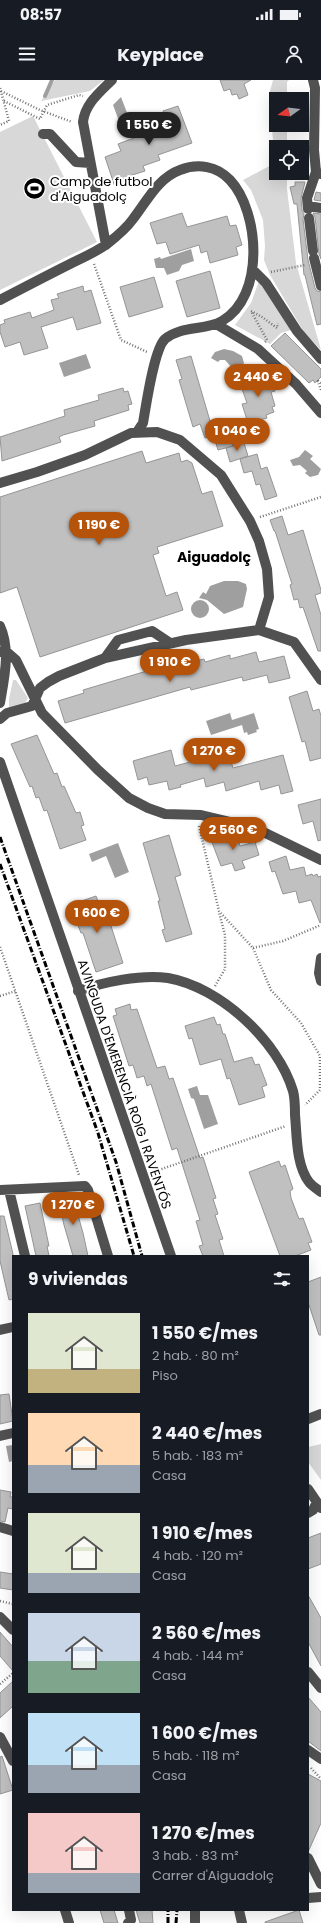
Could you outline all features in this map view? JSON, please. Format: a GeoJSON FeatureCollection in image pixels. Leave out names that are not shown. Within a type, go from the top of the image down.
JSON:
{"type":"FeatureCollection","features":[{"type":"Feature","properties":{"kind":"street"},"geometry":{"type":"LineString","coordinates":[[106,245],[83,122],[84,113],[94,98],[112,80]]}},
{"type":"Feature","properties":{"kind":"street"},"geometry":{"type":"LineString","coordinates":[[314,80],[314,150],[319,173],[307,198],[321,286]]}},
{"type":"Feature","properties":{"kind":"street"},"geometry":{"type":"LineString","coordinates":[[43,134],[50,134],[76,162],[90,164]]}},
{"type":"Feature","properties":{"kind":"street"},"geometry":{"type":"LineString","coordinates":[[0,300],[106,245],[130,223],[159,185],[171,174],[192,167],[203,166],[222,173],[232,182],[241,195],[253,228],[253,266],[246,292],[241,301],[227,318],[216,324],[175,333],[165,340],[157,356],[143,423],[137,432]]}},
{"type":"Feature","properties":{"kind":"street"},"geometry":{"type":"LineString","coordinates":[[308,211],[321,208]]}},
{"type":"Feature","properties":{"kind":"street"},"geometry":{"type":"LineString","coordinates":[[253,266],[266,283],[297,331],[321,359]]}},
{"type":"Feature","properties":{"kind":"street"},"geometry":{"type":"LineString","coordinates":[[216,324],[258,349],[296,384],[321,413]]}},
{"type":"Feature","properties":{"kind":"street"},"geometry":{"type":"LineString","coordinates":[[0,483],[38,472],[85,455],[122,437],[137,432],[158,432],[180,440],[221,475],[250,521],[259,541],[267,569],[269,597],[260,630]]}},
{"type":"Feature","properties":{"kind":"street"},"geometry":{"type":"LineString","coordinates":[[0,627],[5,641],[0,703]]}},
{"type":"Feature","properties":{"kind":"street"},"geometry":{"type":"LineString","coordinates":[[0,719],[7,714],[27,708],[35,701],[40,688],[48,682],[59,676],[105,658],[170,643],[260,630],[294,642],[321,680]]}},
{"type":"Feature","properties":{"kind":"street"},"geometry":{"type":"LineString","coordinates":[[105,658],[118,640],[136,634],[152,631],[170,643]]}},
{"type":"Feature","properties":{"kind":"street"},"geometry":{"type":"LineString","coordinates":[[3,652],[13,656],[16,660],[42,713],[129,798],[148,808],[165,814],[201,815],[255,828],[321,860]]}},
{"type":"Feature","properties":{"kind":"street","name":"AVINGUDA D'EMERENCIÀ ROIG I RAVENTÓS"},"geometry":{"type":"LineString","coordinates":[[0,762],[171,1255]]}},
{"type":"Feature","properties":{"kind":"street"},"geometry":{"type":"LineString","coordinates":[[321,958],[319,973],[321,981]]}},
{"type":"Feature","properties":{"kind":"street"},"geometry":{"type":"LineString","coordinates":[[78,991],[105,982],[153,977],[168,978],[210,994],[251,1024],[281,1062],[294,1093],[301,1162],[304,1173],[310,1183],[321,1192]]}},
{"type":"Feature","properties":{"kind":"street"},"geometry":{"type":"LineString","coordinates":[[25,1255],[5,1190],[82,1185],[88,1190],[108,1255]]}},
{"type":"Feature","properties":{"kind":"street"},"geometry":{"type":"LineString","coordinates":[[0,1330],[12,1328]]}},
{"type":"Feature","properties":{"kind":"street"},"geometry":{"type":"LineString","coordinates":[[309,1419],[321,1414]]}},
{"type":"Feature","properties":{"kind":"street"},"geometry":{"type":"LineString","coordinates":[[0,1436],[12,1433]]}},
{"type":"Feature","properties":{"kind":"street"},"geometry":{"type":"LineString","coordinates":[[309,1490],[319,1505],[309,1512]]}},
{"type":"Feature","properties":{"kind":"street"},"geometry":{"type":"LineString","coordinates":[[0,1527],[12,1531]]}},
{"type":"Feature","properties":{"kind":"street"},"geometry":{"type":"LineString","coordinates":[[0,1617],[12,1629]]}},
{"type":"Feature","properties":{"kind":"street"},"geometry":{"type":"LineString","coordinates":[[309,1673],[321,1688]]}},
{"type":"Feature","properties":{"kind":"street"},"geometry":{"type":"LineString","coordinates":[[0,1737],[12,1759]]}},
{"type":"Feature","properties":{"kind":"street"},"geometry":{"type":"LineString","coordinates":[[309,1751],[321,1759]]}},
{"type":"Feature","properties":{"kind":"street"},"geometry":{"type":"LineString","coordinates":[[309,1860],[321,1884]]}},
{"type":"Feature","properties":{"kind":"street"},"geometry":{"type":"LineString","coordinates":[[309,1898],[321,1897]]}},
{"type":"Feature","properties":{"kind":"street"},"geometry":{"type":"LineString","coordinates":[[65,1911],[69,1923]]}},
{"type":"Feature","properties":{"kind":"street"},"geometry":{"type":"LineString","coordinates":[[128,1923],[130,1920],[129,1911]]}},
{"type":"Feature","properties":{"kind":"street"},"geometry":{"type":"LineString","coordinates":[[195,1911],[195,1923]]}},
{"type":"Feature","properties":{"kind":"street"},"geometry":{"type":"LineString","coordinates":[[239,1911],[242,1923]]}},
{"type":"Feature","properties":{"kind":"path"},"geometry":{"type":"LineString","coordinates":[[0,125],[9,120],[1,90]]}},
{"type":"Feature","properties":{"kind":"path"},"geometry":{"type":"LineString","coordinates":[[1,90],[67,121]]}},
{"type":"Feature","properties":{"kind":"path"},"geometry":{"type":"LineString","coordinates":[[4,101],[40,119],[48,105],[79,95],[94,98]]}},
{"type":"Feature","properties":{"kind":"path"},"geometry":{"type":"LineString","coordinates":[[90,254],[121,340],[157,356]]}},
{"type":"Feature","properties":{"kind":"path"},"geometry":{"type":"LineString","coordinates":[[253,266],[262,264],[269,273],[316,258]]}},
{"type":"Feature","properties":{"kind":"path"},"geometry":{"type":"LineString","coordinates":[[258,349],[267,340],[251,311],[277,328],[276,317]]}},
{"type":"Feature","properties":{"kind":"path"},"geometry":{"type":"LineString","coordinates":[[321,383],[318,381],[321,390]]}},
{"type":"Feature","properties":{"kind":"path"},"geometry":{"type":"LineString","coordinates":[[250,521],[321,497]]}},
{"type":"Feature","properties":{"kind":"path"},"geometry":{"type":"LineString","coordinates":[[201,815],[199,825],[224,935],[225,969],[210,994]]}},
{"type":"Feature","properties":{"kind":"path"},"geometry":{"type":"LineString","coordinates":[[143,1176],[296,1119],[320,1090],[320,1056],[301,1023],[272,990],[253,948],[219,911]]}},
{"type":"Feature","properties":{"kind":"path"},"geometry":{"type":"LineString","coordinates":[[253,948],[283,941],[321,925]]}},
{"type":"Feature","properties":{"kind":"path"},"geometry":{"type":"LineString","coordinates":[[0,947],[82,1185]]}},
{"type":"Feature","properties":{"kind":"path"},"geometry":{"type":"LineString","coordinates":[[0,996],[16,991]]}},
{"type":"Feature","properties":{"kind":"path"},"geometry":{"type":"LineString","coordinates":[[0,1601],[12,1604]]}},
{"type":"Feature","properties":{"kind":"path"},"geometry":{"type":"LineString","coordinates":[[0,1684],[12,1674]]}},
{"type":"Feature","properties":{"kind":"path"},"geometry":{"type":"LineString","coordinates":[[311,1768],[321,1779]]}},
{"type":"Feature","properties":{"kind":"shaded area"},"geometry":{"type":"Polygon","coordinates":[[[55,80],[104,80],[90,91],[41,101],[55,80]]]}},
{"type":"Feature","properties":{"kind":"shaded area"},"geometry":{"type":"Polygon","coordinates":[[[273,80],[289,80],[287,82],[287,92],[270,92],[273,80]]]}},
{"type":"Feature","properties":{"kind":"shaded area"},"geometry":{"type":"Polygon","coordinates":[[[121,97],[129,118],[119,121],[113,105],[121,97]]]}},
{"type":"Feature","properties":{"kind":"shaded area","name":"Camp de futbol d'Aiguadolç"},"geometry":{"type":"Polygon","coordinates":[[[33,116],[97,242],[0,290],[0,132],[33,116]]]}},
{"type":"Feature","properties":{"kind":"shaded area"},"geometry":{"type":"Polygon","coordinates":[[[272,132],[287,132],[287,140],[273,140],[272,132]]]}},
{"type":"Feature","properties":{"kind":"shaded area"},"geometry":{"type":"Polygon","coordinates":[[[269,166],[269,180],[287,180],[296,263],[321,350],[304,332],[270,275],[264,260],[265,246],[263,220],[251,190],[243,180],[269,166]]]}},
{"type":"Feature","properties":{"kind":"shaded area"},"geometry":{"type":"Polygon","coordinates":[[[191,249],[194,261],[182,265],[179,271],[167,275],[164,268],[156,268],[154,259],[160,257],[161,259],[191,249]]]}},
{"type":"Feature","properties":{"kind":"shaded area"},"geometry":{"type":"Polygon","coordinates":[[[260,278],[291,330],[281,333],[270,344],[235,325],[251,303],[260,278]]]}},
{"type":"Feature","properties":{"kind":"shaded area"},"geometry":{"type":"Polygon","coordinates":[[[224,349],[233,351],[242,356],[244,363],[240,369],[233,369],[225,360],[220,360],[218,362],[211,358],[215,352],[224,349]]]}},
{"type":"Feature","properties":{"kind":"shaded area"},"geometry":{"type":"Polygon","coordinates":[[[86,354],[91,368],[64,377],[59,363],[86,354]]]}},
{"type":"Feature","properties":{"kind":"shaded area"},"geometry":{"type":"Polygon","coordinates":[[[305,450],[313,456],[310,459],[321,469],[318,475],[310,477],[305,473],[307,471],[300,465],[293,466],[290,460],[299,457],[305,450]]]}},
{"type":"Feature","properties":{"kind":"shaded area"},"geometry":{"type":"Polygon","coordinates":[[[224,581],[238,581],[246,584],[247,589],[243,607],[224,614],[207,600],[199,598],[203,592],[206,594],[210,586],[224,581]]]}},
{"type":"Feature","properties":{"kind":"shaded area"},"geometry":{"type":"Polygon","coordinates":[[[200,600],[206,603],[209,609],[206,615],[200,618],[194,615],[191,609],[194,603],[200,600]]]}},
{"type":"Feature","properties":{"kind":"shaded area"},"geometry":{"type":"Polygon","coordinates":[[[13,680],[16,680],[28,698],[25,703],[9,708],[9,699],[13,680]]]}},
{"type":"Feature","properties":{"kind":"shaded area"},"geometry":{"type":"Polygon","coordinates":[[[230,713],[232,720],[254,713],[259,729],[256,730],[257,732],[248,735],[247,732],[244,733],[242,725],[211,735],[206,721],[230,713]]]}},
{"type":"Feature","properties":{"kind":"shaded area"},"geometry":{"type":"Polygon","coordinates":[[[118,843],[129,872],[115,878],[106,856],[92,862],[89,854],[118,843]]]}},
{"type":"Feature","properties":{"kind":"shaded area"},"geometry":{"type":"Polygon","coordinates":[[[197,1086],[200,1095],[208,1095],[218,1124],[204,1129],[194,1099],[191,1098],[188,1089],[197,1086]]]}},
{"type":"Feature","properties":{"kind":"shaded area"},"geometry":{"type":"Polygon","coordinates":[[[321,1444],[321,1480],[309,1463],[309,1447],[321,1444]]]}},
{"type":"Feature","properties":{"kind":"shaded area"},"geometry":{"type":"Polygon","coordinates":[[[12,1445],[12,1461],[9,1462],[6,1446],[12,1445]]]}},
{"type":"Feature","properties":{"kind":"building"},"geometry":{"type":"Polygon","coordinates":[[[220,80],[251,80],[244,84],[248,95],[239,99],[237,94],[232,95],[230,89],[224,91],[220,80]]]}},
{"type":"Feature","properties":{"kind":"building"},"geometry":{"type":"Polygon","coordinates":[[[178,106],[192,143],[158,155],[160,160],[143,166],[145,171],[129,176],[131,181],[115,187],[105,157],[121,151],[118,144],[134,138],[132,133],[151,127],[148,120],[164,114],[163,111],[178,106]]]}},
{"type":"Feature","properties":{"kind":"building"},"geometry":{"type":"Polygon","coordinates":[[[295,182],[305,182],[301,198],[308,260],[315,288],[317,291],[321,292],[321,324],[317,325],[304,275],[297,204],[294,204],[290,187],[295,186],[295,182]]]}},
{"type":"Feature","properties":{"kind":"building"},"geometry":{"type":"Polygon","coordinates":[[[316,192],[321,193],[321,201],[314,200],[316,192]]]}},
{"type":"Feature","properties":{"kind":"building"},"geometry":{"type":"Polygon","coordinates":[[[182,213],[187,227],[227,216],[230,226],[236,225],[242,245],[236,247],[238,255],[210,263],[207,251],[201,253],[199,245],[170,254],[166,242],[157,244],[150,223],[182,213]]]}},
{"type":"Feature","properties":{"kind":"building"},"geometry":{"type":"Polygon","coordinates":[[[313,213],[321,214],[321,259],[319,254],[315,217],[313,213]]]}},
{"type":"Feature","properties":{"kind":"building"},"geometry":{"type":"Polygon","coordinates":[[[210,271],[220,308],[187,317],[176,281],[210,271]]]}},
{"type":"Feature","properties":{"kind":"building"},"geometry":{"type":"Polygon","coordinates":[[[154,277],[163,307],[129,317],[120,287],[154,277]]]}},
{"type":"Feature","properties":{"kind":"building"},"geometry":{"type":"Polygon","coordinates":[[[83,286],[84,292],[91,290],[101,323],[77,330],[73,317],[41,327],[48,348],[24,355],[20,342],[5,347],[0,332],[0,325],[5,323],[4,320],[30,312],[32,318],[54,310],[51,300],[59,298],[57,294],[83,286]]]}},
{"type":"Feature","properties":{"kind":"building"},"geometry":{"type":"Polygon","coordinates":[[[285,333],[321,369],[321,377],[315,383],[313,380],[309,383],[271,346],[285,333]]]}},
{"type":"Feature","properties":{"kind":"building"},"geometry":{"type":"Polygon","coordinates":[[[191,356],[210,421],[217,419],[221,433],[205,438],[200,424],[193,427],[179,380],[182,379],[176,360],[191,356]]]}},
{"type":"Feature","properties":{"kind":"building"},"geometry":{"type":"Polygon","coordinates":[[[270,373],[275,391],[271,392],[275,406],[272,407],[274,412],[266,415],[267,418],[248,423],[242,404],[247,403],[241,386],[244,385],[243,381],[270,373]]]}},
{"type":"Feature","properties":{"kind":"building"},"geometry":{"type":"Polygon","coordinates":[[[123,388],[124,392],[128,391],[132,404],[128,405],[129,410],[94,421],[95,426],[63,435],[59,437],[61,442],[2,461],[0,437],[65,416],[64,410],[99,400],[98,395],[123,388]]]}},
{"type":"Feature","properties":{"kind":"building"},"geometry":{"type":"Polygon","coordinates":[[[229,433],[233,446],[218,450],[214,437],[229,433]]]}},
{"type":"Feature","properties":{"kind":"building"},"geometry":{"type":"Polygon","coordinates":[[[244,443],[248,456],[230,462],[226,448],[244,443]]]}},
{"type":"Feature","properties":{"kind":"building"},"geometry":{"type":"Polygon","coordinates":[[[142,451],[146,463],[179,453],[181,462],[187,460],[192,463],[202,494],[212,491],[223,526],[157,547],[159,553],[153,555],[166,596],[177,592],[183,610],[40,657],[17,587],[0,593],[0,497],[142,451]]]}},
{"type":"Feature","properties":{"kind":"building"},"geometry":{"type":"Polygon","coordinates":[[[257,454],[261,469],[267,467],[277,496],[265,500],[260,484],[256,485],[252,471],[244,473],[240,459],[257,454]]]}},
{"type":"Feature","properties":{"kind":"building"},"geometry":{"type":"Polygon","coordinates":[[[282,516],[288,535],[303,530],[321,590],[321,593],[315,595],[321,615],[321,651],[318,651],[303,607],[300,608],[298,599],[294,600],[290,585],[292,584],[270,520],[282,516]]]}},
{"type":"Feature","properties":{"kind":"building"},"geometry":{"type":"Polygon","coordinates":[[[256,652],[259,662],[284,656],[290,678],[269,683],[267,675],[243,681],[242,677],[191,690],[190,687],[65,723],[58,701],[84,693],[83,690],[177,662],[178,665],[204,659],[205,662],[230,655],[230,659],[256,652]]]}},
{"type":"Feature","properties":{"kind":"building"},"geometry":{"type":"Polygon","coordinates":[[[307,691],[313,711],[319,709],[321,716],[321,758],[310,761],[305,741],[302,742],[289,697],[307,691]]]}},
{"type":"Feature","properties":{"kind":"building"},"geometry":{"type":"Polygon","coordinates":[[[37,735],[54,774],[57,773],[62,787],[64,786],[76,813],[80,812],[84,825],[81,826],[86,840],[60,849],[47,810],[44,811],[39,797],[36,798],[32,786],[30,787],[11,744],[37,735]]]}},
{"type":"Feature","properties":{"kind":"building"},"geometry":{"type":"Polygon","coordinates":[[[171,750],[175,766],[228,752],[233,768],[283,755],[293,791],[281,794],[279,785],[261,790],[259,781],[226,791],[224,782],[206,787],[204,778],[169,790],[167,781],[149,785],[147,777],[138,780],[133,761],[171,750]]]}},
{"type":"Feature","properties":{"kind":"building"},"geometry":{"type":"Polygon","coordinates":[[[321,799],[321,840],[318,841],[313,821],[303,824],[298,805],[321,799]]]}},
{"type":"Feature","properties":{"kind":"building"},"geometry":{"type":"Polygon","coordinates":[[[221,833],[224,841],[237,837],[240,846],[255,842],[259,855],[242,861],[245,868],[235,871],[232,863],[221,866],[210,837],[221,833]]]}},
{"type":"Feature","properties":{"kind":"building"},"geometry":{"type":"Polygon","coordinates":[[[169,835],[181,875],[175,877],[192,934],[166,942],[162,930],[165,929],[158,901],[160,901],[143,843],[169,835]]]}},
{"type":"Feature","properties":{"kind":"building"},"geometry":{"type":"Polygon","coordinates":[[[286,856],[290,870],[304,867],[306,876],[312,874],[313,876],[317,874],[318,877],[321,876],[320,923],[311,900],[299,903],[296,891],[283,894],[275,871],[272,872],[269,862],[286,856]]]}},
{"type":"Feature","properties":{"kind":"building"},"geometry":{"type":"Polygon","coordinates":[[[96,896],[107,924],[110,923],[123,963],[96,972],[83,933],[81,933],[70,905],[96,896]]]}},
{"type":"Feature","properties":{"kind":"building"},"geometry":{"type":"Polygon","coordinates":[[[130,1004],[131,1010],[137,1009],[157,1068],[165,1066],[169,1079],[173,1078],[200,1158],[203,1157],[216,1198],[213,1199],[218,1214],[215,1215],[223,1239],[219,1240],[224,1255],[203,1255],[199,1246],[203,1245],[196,1221],[200,1220],[177,1148],[172,1150],[151,1084],[147,1086],[144,1076],[137,1078],[133,1065],[129,1066],[113,1016],[117,1015],[115,1009],[130,1004]]]}},
{"type":"Feature","properties":{"kind":"building"},"geometry":{"type":"Polygon","coordinates":[[[214,1017],[217,1025],[220,1024],[223,1034],[225,1034],[234,1062],[252,1057],[255,1065],[259,1064],[267,1085],[262,1087],[265,1097],[239,1105],[230,1078],[227,1079],[221,1059],[200,1065],[192,1038],[189,1039],[185,1026],[214,1017]]]}},
{"type":"Feature","properties":{"kind":"building"},"geometry":{"type":"Polygon","coordinates":[[[279,1161],[281,1167],[285,1165],[293,1189],[290,1191],[291,1198],[299,1219],[303,1218],[312,1242],[308,1243],[311,1250],[298,1255],[280,1255],[249,1172],[279,1161]]]}},
{"type":"Feature","properties":{"kind":"building"},"geometry":{"type":"Polygon","coordinates":[[[72,1194],[88,1255],[73,1255],[58,1198],[72,1194]]]}},
{"type":"Feature","properties":{"kind":"building"},"geometry":{"type":"Polygon","coordinates":[[[40,1203],[49,1246],[47,1246],[49,1255],[36,1255],[25,1206],[40,1203]]]}},
{"type":"Feature","properties":{"kind":"building"},"geometry":{"type":"Polygon","coordinates":[[[0,1216],[4,1216],[13,1254],[12,1299],[9,1300],[0,1261],[0,1216]]]}},
{"type":"Feature","properties":{"kind":"building"},"geometry":{"type":"Polygon","coordinates":[[[321,1277],[321,1335],[319,1335],[309,1305],[309,1282],[321,1277]]]}},
{"type":"Feature","properties":{"kind":"building"},"geometry":{"type":"Polygon","coordinates":[[[9,1394],[12,1421],[0,1424],[0,1395],[9,1394]]]}},
{"type":"Feature","properties":{"kind":"building"},"geometry":{"type":"Polygon","coordinates":[[[0,1490],[11,1492],[10,1497],[12,1497],[12,1509],[8,1508],[5,1522],[0,1521],[0,1490]]]}},
{"type":"Feature","properties":{"kind":"building"},"geometry":{"type":"Polygon","coordinates":[[[321,1533],[321,1564],[309,1569],[309,1538],[321,1533]]]}},
{"type":"Feature","properties":{"kind":"building"},"geometry":{"type":"Polygon","coordinates":[[[0,1572],[12,1574],[12,1590],[0,1588],[0,1572]]]}},
{"type":"Feature","properties":{"kind":"building"},"geometry":{"type":"Polygon","coordinates":[[[309,1597],[321,1618],[321,1666],[309,1644],[309,1597]]]}},
{"type":"Feature","properties":{"kind":"building"},"geometry":{"type":"Polygon","coordinates":[[[0,1632],[12,1646],[12,1670],[0,1656],[0,1632]]]}},
{"type":"Feature","properties":{"kind":"building"},"geometry":{"type":"Polygon","coordinates":[[[12,1682],[12,1707],[0,1718],[0,1693],[12,1682]]]}},
{"type":"Feature","properties":{"kind":"building"},"geometry":{"type":"Polygon","coordinates":[[[309,1698],[321,1712],[321,1751],[309,1742],[309,1698]]]}},
{"type":"Feature","properties":{"kind":"building"},"geometry":{"type":"Polygon","coordinates":[[[2,1756],[12,1790],[0,1794],[0,1757],[2,1756]]]}},
{"type":"Feature","properties":{"kind":"building"},"geometry":{"type":"Polygon","coordinates":[[[309,1775],[321,1781],[321,1823],[309,1850],[309,1775]]]}},
{"type":"Feature","properties":{"kind":"building"},"geometry":{"type":"Polygon","coordinates":[[[100,1911],[114,1911],[118,1923],[104,1923],[100,1911]]]}},
{"type":"Feature","properties":{"kind":"building"},"geometry":{"type":"Polygon","coordinates":[[[136,1911],[152,1911],[153,1923],[140,1923],[136,1911]]]}},
{"type":"Feature","properties":{"kind":"building"},"geometry":{"type":"Polygon","coordinates":[[[299,1911],[303,1923],[265,1923],[299,1911]]]}},
{"type":"Feature","properties":{"kind":"waterway"},"geometry":{"type":"LineString","coordinates":[[45,96],[52,80]]}},
{"type":"Feature","properties":{"kind":"railway"},"geometry":{"type":"LineString","coordinates":[[0,837],[116,1162],[142,1255]]}},
{"type":"Feature","properties":{"kind":"railway"},"geometry":{"type":"LineString","coordinates":[[0,864],[98,1133],[134,1255]]}},
{"type":"Feature","properties":{"kind":"railway"},"geometry":{"type":"LineString","coordinates":[[168,1911],[168,1923]]}},
{"type":"Feature","properties":{"kind":"railway"},"geometry":{"type":"LineString","coordinates":[[176,1923],[177,1911]]}},
{"type":"Feature","properties":{"kind":"place","name":"Camp de futbol d'Aiguadolç"},"geometry":{"type":"Point","coordinates":[35,188]}},
{"type":"Feature","properties":{"kind":"district","name":"Aiguadolç"},"geometry":{"type":"Point","coordinates":[214,557]}}]}
